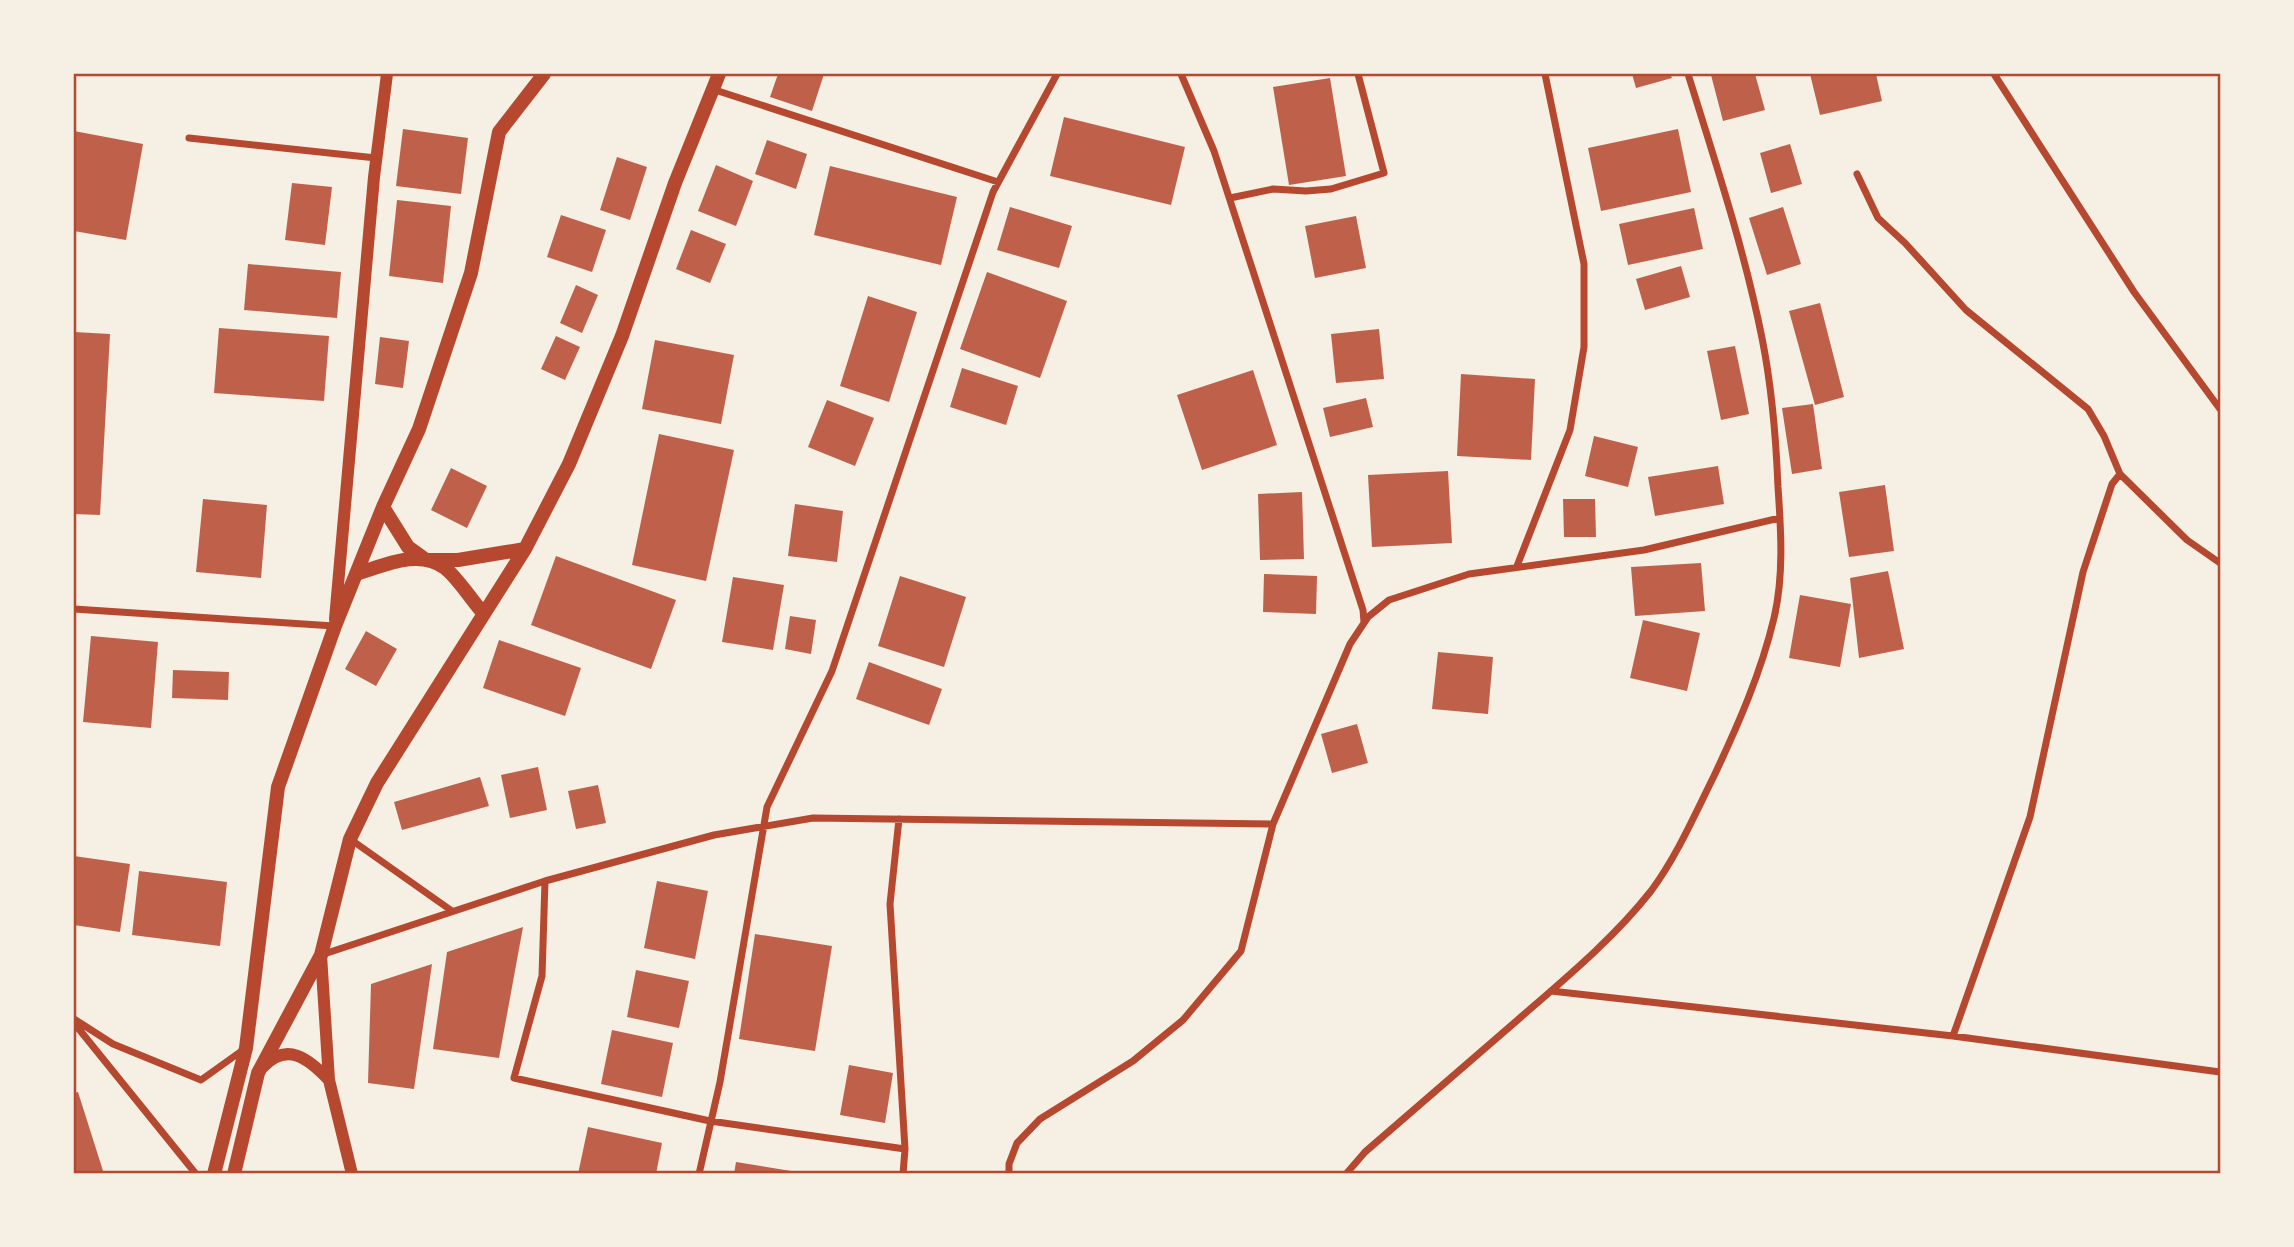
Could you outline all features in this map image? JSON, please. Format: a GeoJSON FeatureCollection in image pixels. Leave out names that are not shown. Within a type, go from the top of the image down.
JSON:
{"type":"FeatureCollection","features":[{"type":"Feature","properties":{"kind":"main road"},"geometry":{"type":"LineString","coordinates":[[214,1174],[246,1048],[278,787],[335,626],[383,507],[419,429],[471,273],[499,132],[544,74]]}},
{"type":"Feature","properties":{"kind":"main road"},"geometry":{"type":"LineString","coordinates":[[234,1174],[258,1073],[321,954],[350,839],[377,783],[525,549],[569,464],[622,337],[675,183],[719,74]]}},
{"type":"Feature","properties":{"kind":"main road"},"geometry":{"type":"LineString","coordinates":[[383,507],[408,547],[426,560],[445,568],[484,614]]}},
{"type":"Feature","properties":{"kind":"main road"},"geometry":{"type":"LineString","coordinates":[[356,574],[406,559],[458,560],[525,549]]}},
{"type":"Feature","properties":{"kind":"street"},"geometry":{"type":"LineString","coordinates":[[74,609],[335,626],[376,158],[387,74]]}},
{"type":"Feature","properties":{"kind":"street"},"geometry":{"type":"LineString","coordinates":[[699,1174],[720,1082],[767,807],[832,671],[993,192],[1057,74]]}},
{"type":"Feature","properties":{"kind":"street"},"geometry":{"type":"LineString","coordinates":[[1181,74],[1214,151],[1230,198],[1359,596],[1364,622]]}},
{"type":"Feature","properties":{"kind":"street"},"geometry":{"type":"LineString","coordinates":[[1230,198],[1273,188],[1306,191],[1331,189],[1384,173],[1359,74]]}},
{"type":"Feature","properties":{"kind":"street"},"geometry":{"type":"LineString","coordinates":[[1517,566],[1570,430],[1584,347],[1584,264],[1545,74]]}},
{"type":"Feature","properties":{"kind":"street"},"geometry":{"type":"LineString","coordinates":[[1346,1174],[1365,1152],[1551,991],[1614,932],[1652,889],[1711,782],[1757,676],[1774,616],[1780,573],[1775,424],[1763,342],[1730,209],[1688,74]]}},
{"type":"Feature","properties":{"kind":"street"},"geometry":{"type":"LineString","coordinates":[[1994,74],[2134,292],[2221,409]]}},
{"type":"Feature","properties":{"kind":"street"},"geometry":{"type":"LineString","coordinates":[[712,89],[998,182]]}},
{"type":"Feature","properties":{"kind":"street"},"geometry":{"type":"LineString","coordinates":[[189,138],[376,158]]}},
{"type":"Feature","properties":{"kind":"street"},"geometry":{"type":"LineString","coordinates":[[1857,174],[1878,218],[1905,243],[1966,310],[2088,409],[2104,436],[2120,474],[2187,540],[2221,562]]}},
{"type":"Feature","properties":{"kind":"street"},"geometry":{"type":"LineString","coordinates":[[1953,1036],[2030,817],[2083,572],[2112,484],[2120,474]]}},
{"type":"Feature","properties":{"kind":"street"},"geometry":{"type":"LineString","coordinates":[[1009,1174],[1009,1164],[1017,1143],[1040,1119],[1133,1060],[1183,1020],[1241,951],[1273,824],[1350,644],[1377,608],[1398,595],[1469,574],[1644,550],[1780,518]]}},
{"type":"Feature","properties":{"kind":"street"},"geometry":{"type":"LineString","coordinates":[[352,1174],[328,1080],[321,954],[545,880],[715,835],[813,818],[1273,824]]}},
{"type":"Feature","properties":{"kind":"street"},"geometry":{"type":"LineString","coordinates":[[899,819],[890,904],[905,1149],[903,1174]]}},
{"type":"Feature","properties":{"kind":"street"},"geometry":{"type":"LineString","coordinates":[[350,839],[452,911]]}},
{"type":"Feature","properties":{"kind":"street"},"geometry":{"type":"LineString","coordinates":[[545,880],[542,976],[514,1078],[710,1121],[905,1149]]}},
{"type":"Feature","properties":{"kind":"street"},"geometry":{"type":"LineString","coordinates":[[1551,991],[1953,1036],[2221,1072]]}},
{"type":"Feature","properties":{"kind":"street"},"geometry":{"type":"LineString","coordinates":[[74,1021],[113,1044],[201,1080],[246,1048]]}},
{"type":"Feature","properties":{"kind":"street"},"geometry":{"type":"LineString","coordinates":[[74,1021],[196,1174]]}},
{"type":"Feature","properties":{"kind":"street"},"geometry":{"type":"LineString","coordinates":[[258,1073],[273,1056],[291,1054],[312,1062],[328,1080]]}},
{"type":"Feature","properties":{"kind":"building"},"geometry":{"type":"Polygon","coordinates":[[[778,74],[824,74],[812,111],[770,97],[778,74]]]}},
{"type":"Feature","properties":{"kind":"building"},"geometry":{"type":"Polygon","coordinates":[[[1632,74],[1670,74],[1672,78],[1636,88],[1632,74]]]}},
{"type":"Feature","properties":{"kind":"building"},"geometry":{"type":"Polygon","coordinates":[[[1755,74],[1765,110],[1723,121],[1711,75],[1755,74]]]}},
{"type":"Feature","properties":{"kind":"building"},"geometry":{"type":"Polygon","coordinates":[[[1810,74],[1876,74],[1882,101],[1820,115],[1810,74]]]}},
{"type":"Feature","properties":{"kind":"building"},"geometry":{"type":"Polygon","coordinates":[[[1330,78],[1346,176],[1289,185],[1273,87],[1330,78]]]}},
{"type":"Feature","properties":{"kind":"building"},"geometry":{"type":"Polygon","coordinates":[[[1064,117],[1185,147],[1171,205],[1050,176],[1064,117]]]}},
{"type":"Feature","properties":{"kind":"building"},"geometry":{"type":"Polygon","coordinates":[[[403,129],[468,138],[461,194],[396,186],[403,129]]]}},
{"type":"Feature","properties":{"kind":"building"},"geometry":{"type":"Polygon","coordinates":[[[1678,129],[1691,192],[1601,211],[1588,148],[1678,129]]]}},
{"type":"Feature","properties":{"kind":"building"},"geometry":{"type":"Polygon","coordinates":[[[74,131],[143,144],[126,240],[74,231],[74,131]]]}},
{"type":"Feature","properties":{"kind":"building"},"geometry":{"type":"Polygon","coordinates":[[[767,140],[807,154],[796,189],[755,174],[767,140]]]}},
{"type":"Feature","properties":{"kind":"building"},"geometry":{"type":"Polygon","coordinates":[[[1790,144],[1802,184],[1771,193],[1760,153],[1790,144]]]}},
{"type":"Feature","properties":{"kind":"building"},"geometry":{"type":"Polygon","coordinates":[[[617,157],[647,167],[630,220],[600,210],[617,157]]]}},
{"type":"Feature","properties":{"kind":"building"},"geometry":{"type":"Polygon","coordinates":[[[716,165],[753,181],[736,226],[698,211],[716,165]]]}},
{"type":"Feature","properties":{"kind":"building"},"geometry":{"type":"Polygon","coordinates":[[[830,166],[957,197],[941,265],[814,235],[830,166]]]}},
{"type":"Feature","properties":{"kind":"building"},"geometry":{"type":"Polygon","coordinates":[[[292,183],[332,187],[325,245],[285,240],[292,183]]]}},
{"type":"Feature","properties":{"kind":"building"},"geometry":{"type":"Polygon","coordinates":[[[397,200],[451,206],[443,283],[389,276],[397,200]]]}},
{"type":"Feature","properties":{"kind":"building"},"geometry":{"type":"Polygon","coordinates":[[[1010,207],[1072,226],[1059,268],[997,250],[1010,207]]]}},
{"type":"Feature","properties":{"kind":"building"},"geometry":{"type":"Polygon","coordinates":[[[1783,207],[1801,264],[1767,275],[1749,218],[1783,207]]]}},
{"type":"Feature","properties":{"kind":"building"},"geometry":{"type":"Polygon","coordinates":[[[1694,208],[1703,249],[1628,265],[1619,224],[1694,208]]]}},
{"type":"Feature","properties":{"kind":"building"},"geometry":{"type":"Polygon","coordinates":[[[561,215],[606,230],[592,272],[547,257],[561,215]]]}},
{"type":"Feature","properties":{"kind":"building"},"geometry":{"type":"Polygon","coordinates":[[[1356,216],[1366,268],[1315,278],[1305,226],[1356,216]]]}},
{"type":"Feature","properties":{"kind":"building"},"geometry":{"type":"Polygon","coordinates":[[[691,230],[726,244],[710,283],[676,269],[691,230]]]}},
{"type":"Feature","properties":{"kind":"building"},"geometry":{"type":"Polygon","coordinates":[[[248,264],[341,272],[337,318],[244,310],[248,264]]]}},
{"type":"Feature","properties":{"kind":"building"},"geometry":{"type":"Polygon","coordinates":[[[1681,266],[1690,297],[1645,310],[1636,279],[1681,266]]]}},
{"type":"Feature","properties":{"kind":"building"},"geometry":{"type":"Polygon","coordinates":[[[987,272],[1067,301],[1040,378],[960,349],[987,272]]]}},
{"type":"Feature","properties":{"kind":"building"},"geometry":{"type":"Polygon","coordinates":[[[576,285],[598,295],[582,333],[560,323],[576,285]]]}},
{"type":"Feature","properties":{"kind":"building"},"geometry":{"type":"Polygon","coordinates":[[[868,296],[917,312],[889,402],[840,386],[868,296]]]}},
{"type":"Feature","properties":{"kind":"building"},"geometry":{"type":"Polygon","coordinates":[[[1820,303],[1844,397],[1815,405],[1789,311],[1820,303]]]}},
{"type":"Feature","properties":{"kind":"building"},"geometry":{"type":"Polygon","coordinates":[[[219,328],[329,336],[324,401],[214,393],[219,328]]]}},
{"type":"Feature","properties":{"kind":"building"},"geometry":{"type":"Polygon","coordinates":[[[1379,329],[1384,379],[1336,383],[1331,334],[1379,329]]]}},
{"type":"Feature","properties":{"kind":"building"},"geometry":{"type":"Polygon","coordinates":[[[74,332],[110,334],[100,515],[74,514],[74,332]]]}},
{"type":"Feature","properties":{"kind":"building"},"geometry":{"type":"Polygon","coordinates":[[[556,336],[580,347],[565,380],[541,369],[556,336]]]}},
{"type":"Feature","properties":{"kind":"building"},"geometry":{"type":"Polygon","coordinates":[[[380,337],[409,341],[403,388],[375,384],[380,337]]]}},
{"type":"Feature","properties":{"kind":"building"},"geometry":{"type":"Polygon","coordinates":[[[655,340],[734,355],[721,424],[642,409],[655,340]]]}},
{"type":"Feature","properties":{"kind":"building"},"geometry":{"type":"Polygon","coordinates":[[[1735,346],[1749,414],[1721,420],[1707,351],[1735,346]]]}},
{"type":"Feature","properties":{"kind":"building"},"geometry":{"type":"Polygon","coordinates":[[[962,368],[1018,386],[1006,425],[950,407],[962,368]]]}},
{"type":"Feature","properties":{"kind":"building"},"geometry":{"type":"Polygon","coordinates":[[[1253,370],[1277,445],[1202,470],[1177,395],[1253,370]]]}},
{"type":"Feature","properties":{"kind":"building"},"geometry":{"type":"Polygon","coordinates":[[[1461,374],[1535,379],[1531,460],[1457,456],[1461,374]]]}},
{"type":"Feature","properties":{"kind":"building"},"geometry":{"type":"Polygon","coordinates":[[[1366,398],[1373,427],[1330,437],[1323,408],[1366,398]]]}},
{"type":"Feature","properties":{"kind":"building"},"geometry":{"type":"Polygon","coordinates":[[[827,400],[874,418],[855,466],[808,447],[827,400]]]}},
{"type":"Feature","properties":{"kind":"building"},"geometry":{"type":"Polygon","coordinates":[[[1813,404],[1822,469],[1792,474],[1782,408],[1813,404]]]}},
{"type":"Feature","properties":{"kind":"building"},"geometry":{"type":"Polygon","coordinates":[[[659,434],[734,450],[706,581],[632,565],[659,434]]]}},
{"type":"Feature","properties":{"kind":"building"},"geometry":{"type":"Polygon","coordinates":[[[1594,436],[1638,447],[1628,487],[1585,476],[1594,436]]]}},
{"type":"Feature","properties":{"kind":"building"},"geometry":{"type":"Polygon","coordinates":[[[1718,466],[1724,504],[1655,516],[1648,477],[1718,466]]]}},
{"type":"Feature","properties":{"kind":"building"},"geometry":{"type":"Polygon","coordinates":[[[451,468],[487,486],[467,528],[431,510],[451,468]]]}},
{"type":"Feature","properties":{"kind":"building"},"geometry":{"type":"Polygon","coordinates":[[[1448,471],[1452,543],[1372,547],[1368,475],[1448,471]]]}},
{"type":"Feature","properties":{"kind":"building"},"geometry":{"type":"Polygon","coordinates":[[[1885,485],[1894,551],[1849,557],[1839,492],[1885,485]]]}},
{"type":"Feature","properties":{"kind":"building"},"geometry":{"type":"Polygon","coordinates":[[[1302,492],[1304,559],[1260,560],[1258,494],[1302,492]]]}},
{"type":"Feature","properties":{"kind":"building"},"geometry":{"type":"Polygon","coordinates":[[[203,499],[267,505],[261,578],[196,572],[203,499]]]}},
{"type":"Feature","properties":{"kind":"building"},"geometry":{"type":"Polygon","coordinates":[[[1563,499],[1595,499],[1596,537],[1564,537],[1563,499]]]}},
{"type":"Feature","properties":{"kind":"building"},"geometry":{"type":"Polygon","coordinates":[[[795,504],[843,511],[837,562],[788,556],[795,504]]]}},
{"type":"Feature","properties":{"kind":"building"},"geometry":{"type":"Polygon","coordinates":[[[556,556],[676,600],[651,669],[531,625],[556,556]]]}},
{"type":"Feature","properties":{"kind":"building"},"geometry":{"type":"Polygon","coordinates":[[[1701,563],[1705,611],[1635,616],[1631,567],[1701,563]]]}},
{"type":"Feature","properties":{"kind":"building"},"geometry":{"type":"Polygon","coordinates":[[[1888,571],[1904,649],[1859,658],[1850,578],[1888,571]]]}},
{"type":"Feature","properties":{"kind":"building"},"geometry":{"type":"Polygon","coordinates":[[[1264,574],[1317,576],[1316,614],[1263,612],[1264,574]]]}},
{"type":"Feature","properties":{"kind":"building"},"geometry":{"type":"Polygon","coordinates":[[[900,576],[966,597],[944,667],[878,646],[900,576]]]}},
{"type":"Feature","properties":{"kind":"building"},"geometry":{"type":"Polygon","coordinates":[[[733,577],[784,585],[773,650],[722,642],[733,577]]]}},
{"type":"Feature","properties":{"kind":"building"},"geometry":{"type":"Polygon","coordinates":[[[1800,595],[1851,604],[1840,667],[1789,658],[1800,595]]]}},
{"type":"Feature","properties":{"kind":"building"},"geometry":{"type":"Polygon","coordinates":[[[790,616],[816,620],[811,654],[785,649],[790,616]]]}},
{"type":"Feature","properties":{"kind":"building"},"geometry":{"type":"Polygon","coordinates":[[[1643,620],[1700,633],[1687,691],[1630,678],[1643,620]]]}},
{"type":"Feature","properties":{"kind":"building"},"geometry":{"type":"Polygon","coordinates":[[[366,631],[397,649],[376,686],[345,669],[366,631]]]}},
{"type":"Feature","properties":{"kind":"building"},"geometry":{"type":"Polygon","coordinates":[[[91,636],[158,642],[151,728],[83,722],[91,636]]]}},
{"type":"Feature","properties":{"kind":"building"},"geometry":{"type":"Polygon","coordinates":[[[499,640],[581,668],[565,716],[483,688],[499,640]]]}},
{"type":"Feature","properties":{"kind":"building"},"geometry":{"type":"Polygon","coordinates":[[[1438,652],[1493,657],[1488,714],[1432,709],[1438,652]]]}},
{"type":"Feature","properties":{"kind":"building"},"geometry":{"type":"Polygon","coordinates":[[[869,662],[942,689],[929,725],[856,699],[869,662]]]}},
{"type":"Feature","properties":{"kind":"building"},"geometry":{"type":"Polygon","coordinates":[[[173,670],[229,672],[228,700],[172,698],[173,670]]]}},
{"type":"Feature","properties":{"kind":"building"},"geometry":{"type":"Polygon","coordinates":[[[1357,724],[1368,763],[1332,773],[1321,734],[1357,724]]]}},
{"type":"Feature","properties":{"kind":"building"},"geometry":{"type":"Polygon","coordinates":[[[538,767],[547,810],[510,818],[501,775],[538,767]]]}},
{"type":"Feature","properties":{"kind":"building"},"geometry":{"type":"Polygon","coordinates":[[[480,777],[489,806],[402,830],[394,802],[480,777]]]}},
{"type":"Feature","properties":{"kind":"building"},"geometry":{"type":"Polygon","coordinates":[[[598,785],[606,823],[576,829],[568,791],[598,785]]]}},
{"type":"Feature","properties":{"kind":"building"},"geometry":{"type":"Polygon","coordinates":[[[74,856],[130,864],[120,932],[74,925],[74,856]]]}},
{"type":"Feature","properties":{"kind":"building"},"geometry":{"type":"Polygon","coordinates":[[[139,871],[227,882],[220,946],[132,935],[139,871]]]}},
{"type":"Feature","properties":{"kind":"building"},"geometry":{"type":"Polygon","coordinates":[[[657,881],[708,891],[695,959],[644,948],[657,881]]]}},
{"type":"Feature","properties":{"kind":"building"},"geometry":{"type":"Polygon","coordinates":[[[523,927],[499,1058],[433,1049],[447,952],[523,927]]]}},
{"type":"Feature","properties":{"kind":"building"},"geometry":{"type":"Polygon","coordinates":[[[755,934],[832,946],[815,1051],[739,1039],[755,934]]]}},
{"type":"Feature","properties":{"kind":"building"},"geometry":{"type":"Polygon","coordinates":[[[432,964],[414,1089],[368,1083],[371,984],[432,964]]]}},
{"type":"Feature","properties":{"kind":"building"},"geometry":{"type":"Polygon","coordinates":[[[636,970],[689,981],[679,1028],[627,1017],[636,970]]]}},
{"type":"Feature","properties":{"kind":"building"},"geometry":{"type":"Polygon","coordinates":[[[612,1030],[673,1043],[662,1097],[601,1084],[612,1030]]]}},
{"type":"Feature","properties":{"kind":"building"},"geometry":{"type":"Polygon","coordinates":[[[849,1065],[893,1073],[885,1123],[840,1115],[849,1065]]]}},
{"type":"Feature","properties":{"kind":"building"},"geometry":{"type":"Polygon","coordinates":[[[78,1092],[104,1174],[74,1174],[74,1093],[78,1092]]]}},
{"type":"Feature","properties":{"kind":"building"},"geometry":{"type":"Polygon","coordinates":[[[588,1127],[662,1143],[656,1174],[578,1174],[588,1127]]]}},
{"type":"Feature","properties":{"kind":"building"},"geometry":{"type":"Polygon","coordinates":[[[736,1162],[797,1172],[797,1174],[734,1174],[736,1162]]]}}]}
